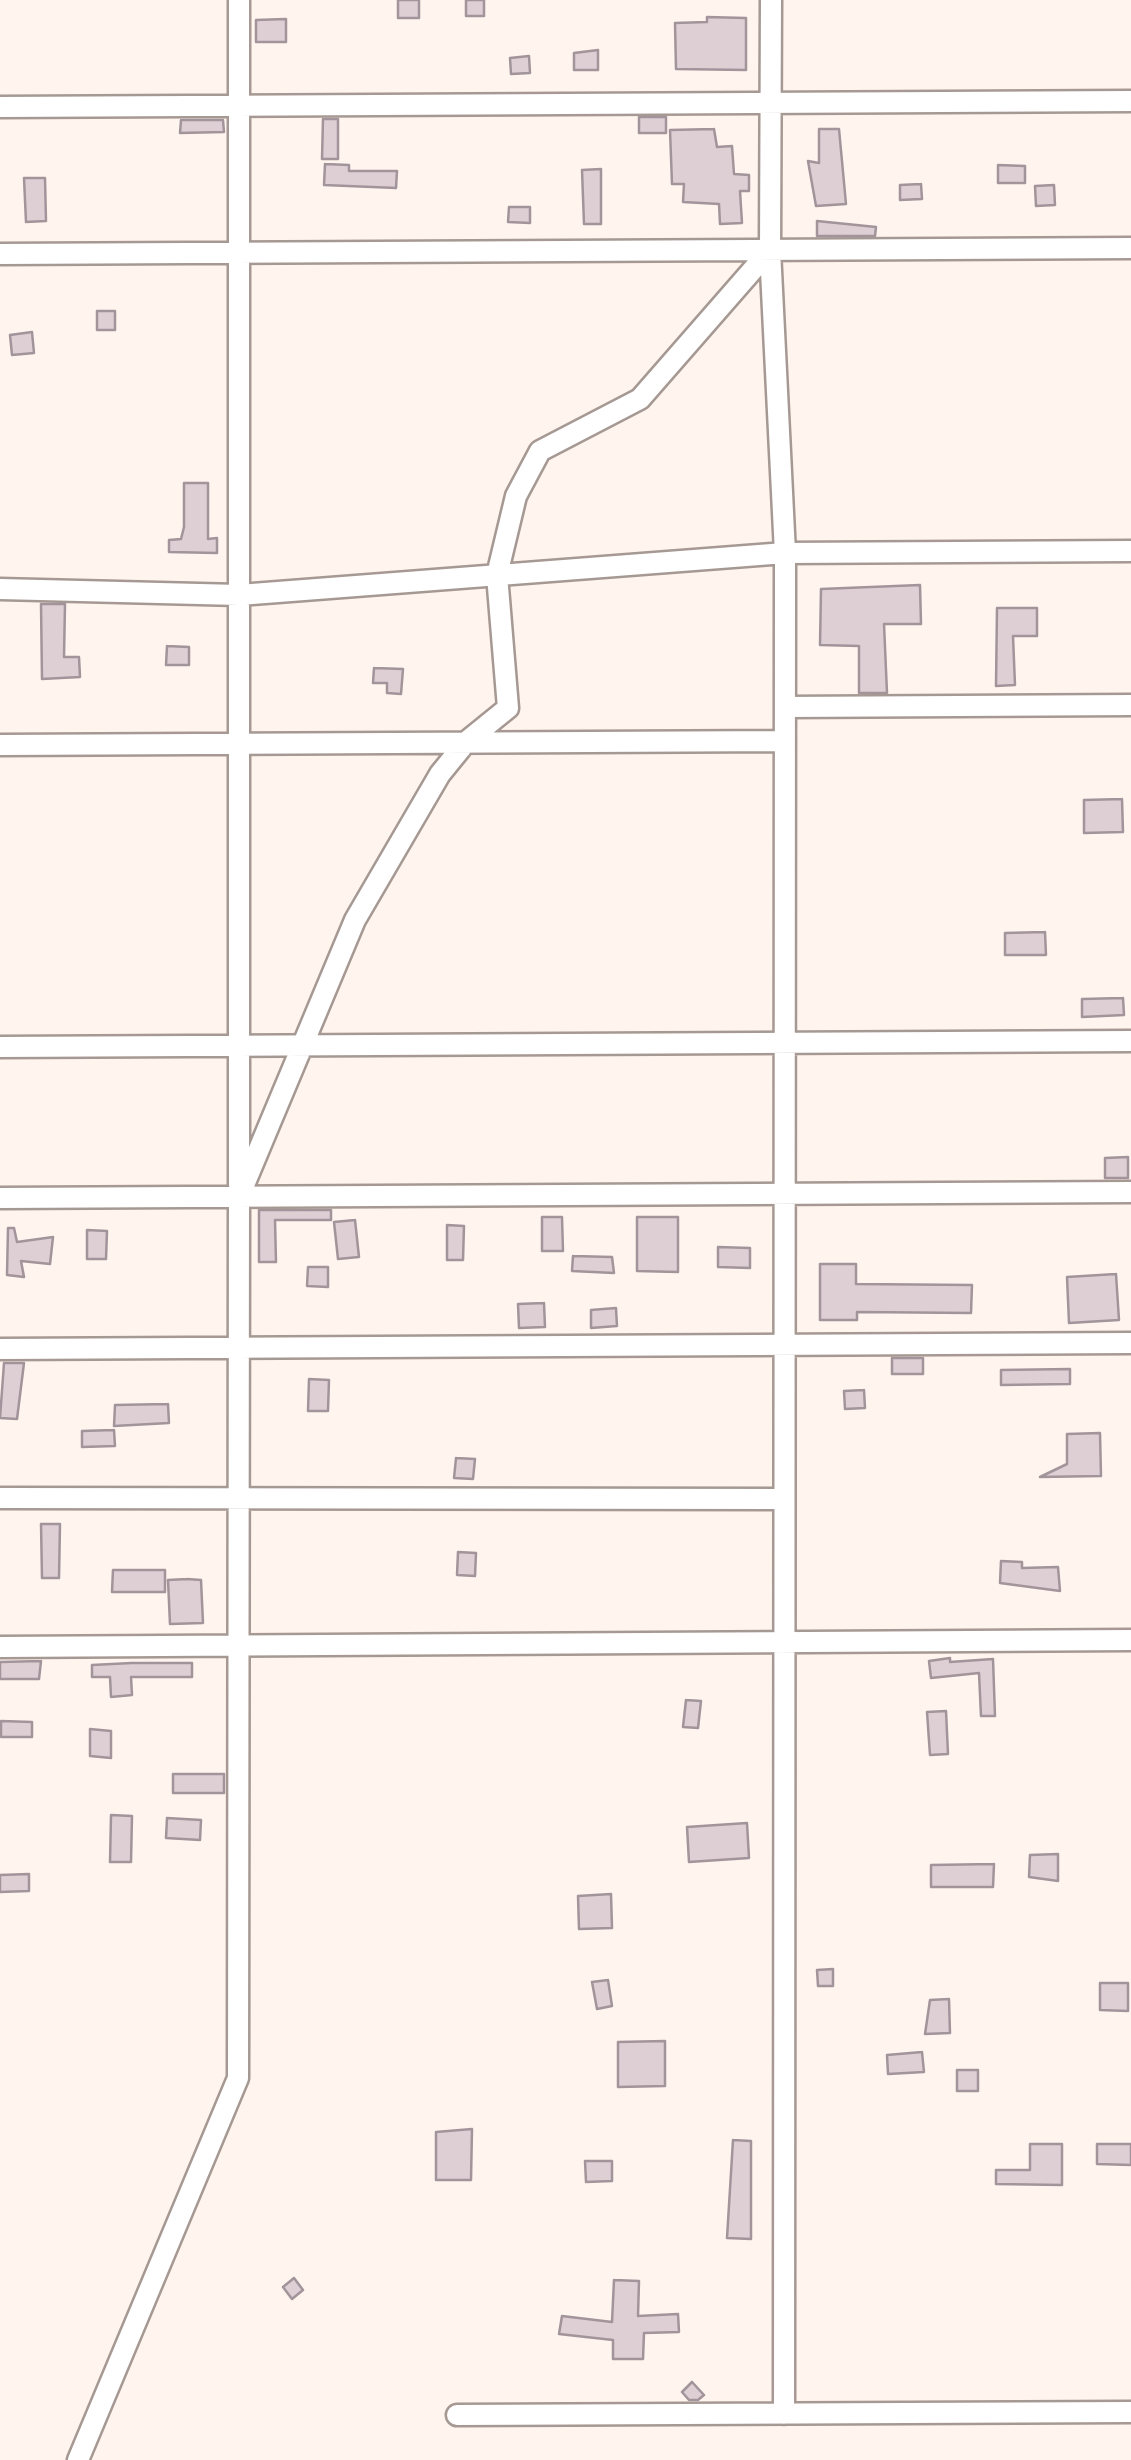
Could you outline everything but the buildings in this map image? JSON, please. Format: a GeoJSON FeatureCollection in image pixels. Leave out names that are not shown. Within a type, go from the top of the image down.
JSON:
{"type":"FeatureCollection","features":[{"type":"Feature","properties":{"kind":"street"},"geometry":{"type":"LineString","coordinates":[[78,2460],[238,2078],[239,0]]}},
{"type":"Feature","properties":{"kind":"street"},"geometry":{"type":"LineString","coordinates":[[772,0],[770,250],[785,553],[784,2414]]}},
{"type":"Feature","properties":{"kind":"street"},"geometry":{"type":"LineString","coordinates":[[0,107],[1131,100]]}},
{"type":"Feature","properties":{"kind":"street"},"geometry":{"type":"LineString","coordinates":[[0,254],[1131,248]]}},
{"type":"Feature","properties":{"kind":"street"},"geometry":{"type":"LineString","coordinates":[[238,1197],[355,920],[440,774],[466,742],[508,708],[498,575],[516,496],[540,451],[640,400],[770,250]]}},
{"type":"Feature","properties":{"kind":"street"},"geometry":{"type":"LineString","coordinates":[[0,589],[239,596],[785,553],[1131,551]]}},
{"type":"Feature","properties":{"kind":"street"},"geometry":{"type":"LineString","coordinates":[[784,707],[1131,705]]}},
{"type":"Feature","properties":{"kind":"street"},"geometry":{"type":"LineString","coordinates":[[0,745],[785,740]]}},
{"type":"Feature","properties":{"kind":"street"},"geometry":{"type":"LineString","coordinates":[[0,1047],[1131,1040]]}},
{"type":"Feature","properties":{"kind":"street"},"geometry":{"type":"LineString","coordinates":[[0,1198],[1131,1192]]}},
{"type":"Feature","properties":{"kind":"street"},"geometry":{"type":"LineString","coordinates":[[0,1349],[1131,1343]]}},
{"type":"Feature","properties":{"kind":"street"},"geometry":{"type":"LineString","coordinates":[[0,1498],[238,1502],[784,1499]]}},
{"type":"Feature","properties":{"kind":"street"},"geometry":{"type":"LineString","coordinates":[[0,1646],[1131,1640]]}},
{"type":"Feature","properties":{"kind":"street"},"geometry":{"type":"LineString","coordinates":[[456,2416],[1131,2412]]}}]}
